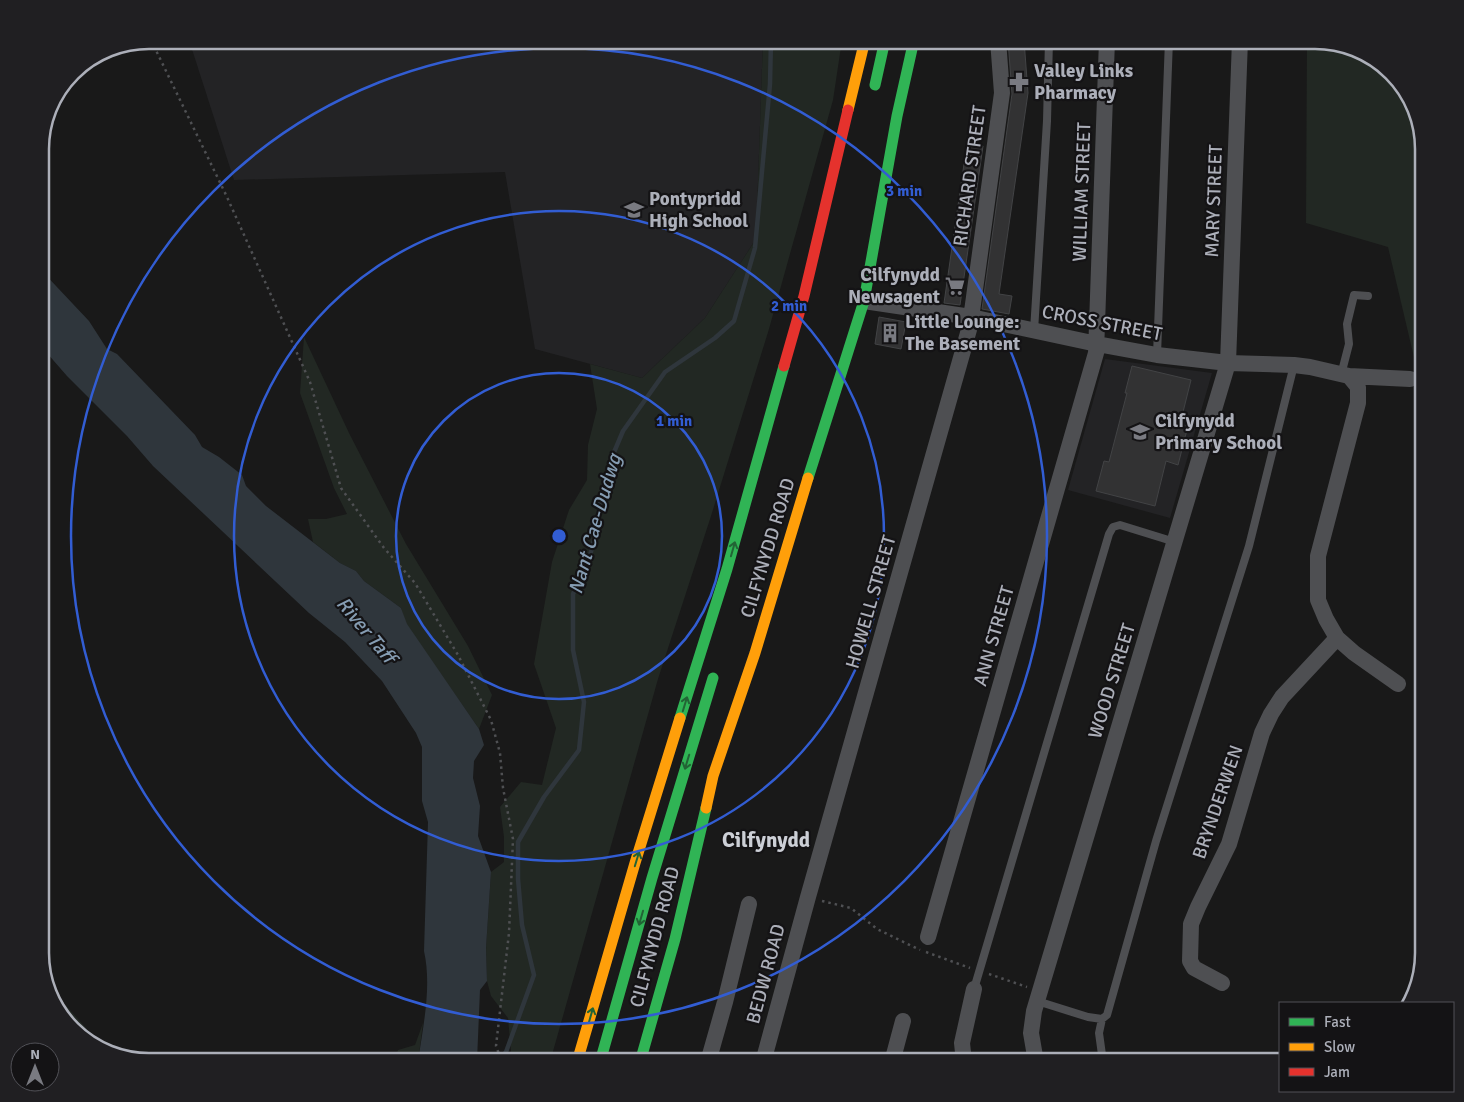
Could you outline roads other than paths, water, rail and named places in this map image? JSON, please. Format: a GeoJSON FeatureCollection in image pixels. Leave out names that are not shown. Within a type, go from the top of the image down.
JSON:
{"type":"FeatureCollection","features":[{"type":"Feature","properties":{"kind":"main road"},"geometry":{"type":"LineString","coordinates":[[580,1053],[635,863],[727,569],[804,296],[864,49]]}},
{"type":"Feature","properties":{"kind":"main road"},"geometry":{"type":"LineString","coordinates":[[872,95],[883,49]]}},
{"type":"Feature","properties":{"kind":"main road","name":"CILFYNYDD ROAD"},"geometry":{"type":"LineString","coordinates":[[643,1053],[675,938],[713,776],[755,653],[864,300],[897,116],[912,49]]}},
{"type":"Feature","properties":{"kind":"main road"},"geometry":{"type":"LineString","coordinates":[[603,1053],[652,878],[716,668]]}},
{"type":"Feature","properties":{"kind":"street","name":"RICHARD STREET"},"geometry":{"type":"LineString","coordinates":[[970,317],[1002,93],[999,49]]}},
{"type":"Feature","properties":{"kind":"street","name":"WILLIAM STREET"},"geometry":{"type":"LineString","coordinates":[[1097,344],[1107,49]]}},
{"type":"Feature","properties":{"kind":"street","name":"MARY STREET"},"geometry":{"type":"LineString","coordinates":[[1228,363],[1240,49]]}},
{"type":"Feature","properties":{"kind":"street","name":"CROSS STREET"},"geometry":{"type":"LineString","coordinates":[[864,300],[970,317],[1157,355],[1228,363],[1294,365],[1341,374],[1410,379]]}},
{"type":"Feature","properties":{"kind":"street","name":"HOWELL STREET"},"geometry":{"type":"LineString","coordinates":[[808,897],[970,326],[970,317]]}},
{"type":"Feature","properties":{"kind":"street","name":"ANN STREET"},"geometry":{"type":"LineString","coordinates":[[928,937],[1096,353],[1097,344]]}},
{"type":"Feature","properties":{"kind":"street","name":"WOOD STREET"},"geometry":{"type":"LineString","coordinates":[[1034,1053],[1031,1033],[1036,1006],[1228,363]]}},
{"type":"Feature","properties":{"kind":"street"},"geometry":{"type":"LineString","coordinates":[[1341,374],[1358,387],[1358,403],[1318,556],[1318,600],[1337,638],[1354,653],[1398,684]]}},
{"type":"Feature","properties":{"kind":"street","name":"BRYNDERWEN"},"geometry":{"type":"LineString","coordinates":[[1222,983],[1194,968],[1190,961],[1191,924],[1229,844],[1262,734],[1271,714],[1282,697],[1337,638]]}},
{"type":"Feature","properties":{"kind":"street","name":"BEDW ROAD"},"geometry":{"type":"LineString","coordinates":[[765,1053],[808,897]]}},
{"type":"Feature","properties":{"kind":"street"},"geometry":{"type":"LineString","coordinates":[[711,1053],[749,904]]}},
{"type":"Feature","properties":{"kind":"street"},"geometry":{"type":"LineString","coordinates":[[963,1053],[962,1043],[974,990]]}},
{"type":"Feature","properties":{"kind":"street"},"geometry":{"type":"LineString","coordinates":[[894,1053],[903,1021]]}},
{"type":"Feature","properties":{"kind":"lane"},"geometry":{"type":"LineString","coordinates":[[1034,331],[1047,121],[1049,49]]}},
{"type":"Feature","properties":{"kind":"lane"},"geometry":{"type":"LineString","coordinates":[[1157,355],[1169,49]]}},
{"type":"Feature","properties":{"kind":"lane"},"geometry":{"type":"LineString","coordinates":[[1341,374],[1348,349],[1347,324],[1354,295],[1368,296]]}},
{"type":"Feature","properties":{"kind":"lane"},"geometry":{"type":"LineString","coordinates":[[1036,1006],[1102,1019],[1107,1016],[1159,832],[1240,574],[1294,365]]}},
{"type":"Feature","properties":{"kind":"lane"},"geometry":{"type":"LineString","coordinates":[[974,990],[1109,534],[1113,527],[1120,525],[1175,542]]}},
{"type":"Feature","properties":{"kind":"lane"},"geometry":{"type":"LineString","coordinates":[[1102,1019],[1099,1033],[1102,1053]]}},
{"type":"Feature","properties":{"kind":"water","name":"River Taff"},"geometry":{"type":"Polygon","coordinates":[[[49,279],[89,321],[107,349],[117,354],[195,435],[202,447],[219,457],[242,475],[246,486],[266,506],[340,563],[356,571],[364,581],[401,608],[407,624],[479,729],[484,745],[474,761],[473,778],[480,806],[478,836],[491,872],[486,948],[487,981],[480,990],[477,1053],[419,1053],[427,992],[424,951],[428,822],[422,801],[422,747],[416,733],[382,681],[345,642],[309,613],[153,466],[127,436],[49,355],[49,279]]]}},
{"type":"Feature","properties":{"kind":"waterway","name":"Nant Cae-Dudwg"},"geometry":{"type":"LineString","coordinates":[[505,1053],[534,975],[522,925],[518,879],[518,842],[544,797],[579,750],[584,702],[573,650],[573,594],[590,556],[602,491],[612,457],[623,431],[665,372],[715,338],[734,321],[755,248],[770,84],[771,49]]}},
{"type":"Feature","properties":{"kind":"place","name":"Valley Links Pharmacy"},"geometry":{"type":"Point","coordinates":[1019,82]}},
{"type":"Feature","properties":{"kind":"place","name":"Pontypridd High School"},"geometry":{"type":"Point","coordinates":[634,210]}},
{"type":"Feature","properties":{"kind":"place","name":"Cilfynydd Newsagent"},"geometry":{"type":"Point","coordinates":[955,286]}},
{"type":"Feature","properties":{"kind":"place","name":"Little Lounge: The Basement"},"geometry":{"type":"Point","coordinates":[890,333]}},
{"type":"Feature","properties":{"kind":"place","name":"Cilfynydd Primary School"},"geometry":{"type":"Point","coordinates":[1140,432]}},
{"type":"Feature","properties":{"kind":"district","name":"Cilfynydd"},"geometry":{"type":"Point","coordinates":[766,840]}}]}
